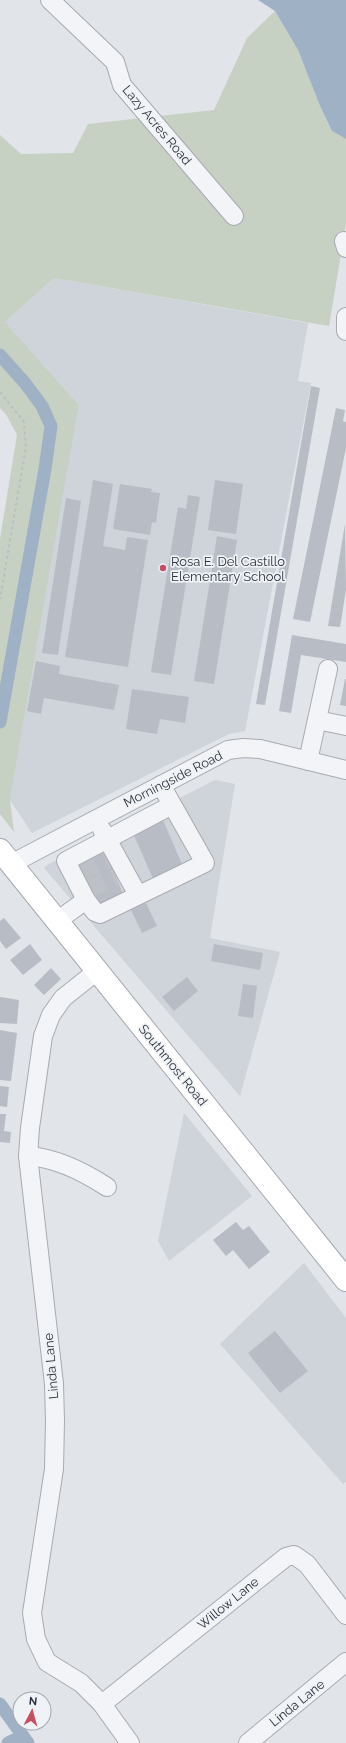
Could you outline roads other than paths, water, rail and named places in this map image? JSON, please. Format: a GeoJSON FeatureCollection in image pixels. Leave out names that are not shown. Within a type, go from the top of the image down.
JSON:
{"type":"FeatureCollection","features":[{"type":"Feature","properties":{"kind":"main road","name":"Southmost Road"},"geometry":{"type":"LineString","coordinates":[[4,855],[346,1280]]}},
{"type":"Feature","properties":{"kind":"street","name":"Lazy Acres Road"},"geometry":{"type":"LineString","coordinates":[[50,0],[115,62],[122,85],[234,216]]}},
{"type":"Feature","properties":{"kind":"street"},"geometry":{"type":"LineString","coordinates":[[346,317],[346,331]]}},
{"type":"Feature","properties":{"kind":"street"},"geometry":{"type":"LineString","coordinates":[[308,761],[328,669]]}},
{"type":"Feature","properties":{"kind":"street"},"geometry":{"type":"LineString","coordinates":[[317,720],[346,726]]}},
{"type":"Feature","properties":{"kind":"street","name":"Morningside Road"},"geometry":{"type":"LineString","coordinates":[[4,855],[96,819],[228,750],[244,748],[260,749],[346,770]]}},
{"type":"Feature","properties":{"kind":"street"},"geometry":{"type":"LineString","coordinates":[[161,785],[205,863],[100,914],[95,912],[77,873],[66,861],[172,805]]}},
{"type":"Feature","properties":{"kind":"street"},"geometry":{"type":"LineString","coordinates":[[96,819],[107,840],[112,858],[121,875],[138,895]]}},
{"type":"Feature","properties":{"kind":"street"},"geometry":{"type":"LineString","coordinates":[[57,921],[85,893]]}},
{"type":"Feature","properties":{"kind":"street","name":"Linda Lane"},"geometry":{"type":"LineString","coordinates":[[97,971],[63,998],[51,1015],[45,1029],[30,1128],[28,1156],[54,1384],[55,1421],[54,1469],[32,1613],[36,1639],[47,1662],[81,1683],[102,1704],[130,1743]]}},
{"type":"Feature","properties":{"kind":"street"},"geometry":{"type":"LineString","coordinates":[[28,1156],[42,1157],[85,1173],[107,1187]]}},
{"type":"Feature","properties":{"kind":"street","name":"Willow Lane"},"geometry":{"type":"LineString","coordinates":[[102,1704],[286,1556],[294,1555],[307,1564],[346,1615]]}},
{"type":"Feature","properties":{"kind":"street","name":"Linda Lane"},"geometry":{"type":"LineString","coordinates":[[248,1743],[346,1662]]}},
{"type":"Feature","properties":{"kind":"water"},"geometry":{"type":"Polygon","coordinates":[[[258,0],[346,0],[346,139],[332,131],[320,106],[298,50],[275,11],[258,0]]]}},
{"type":"Feature","properties":{"kind":"waterway"},"geometry":{"type":"LineString","coordinates":[[0,355],[25,383],[42,406],[51,426],[45,469],[0,722]]}},
{"type":"Feature","properties":{"kind":"waterway"},"geometry":{"type":"LineString","coordinates":[[0,1704],[28,1743]]}},
{"type":"Feature","properties":{"kind":"waterway"},"geometry":{"type":"LineString","coordinates":[[8,1743],[23,1736]]}},
{"type":"Feature","properties":{"kind":"tunnel"},"geometry":{"type":"LineString","coordinates":[[80,872],[109,859]]}},
{"type":"Feature","properties":{"kind":"tunnel"},"geometry":{"type":"LineString","coordinates":[[88,889],[116,877]]}},
{"type":"Feature","properties":{"kind":"place","name":"Rosa E. Del Castillo Elementary School"},"geometry":{"type":"Point","coordinates":[163,568]}}]}
